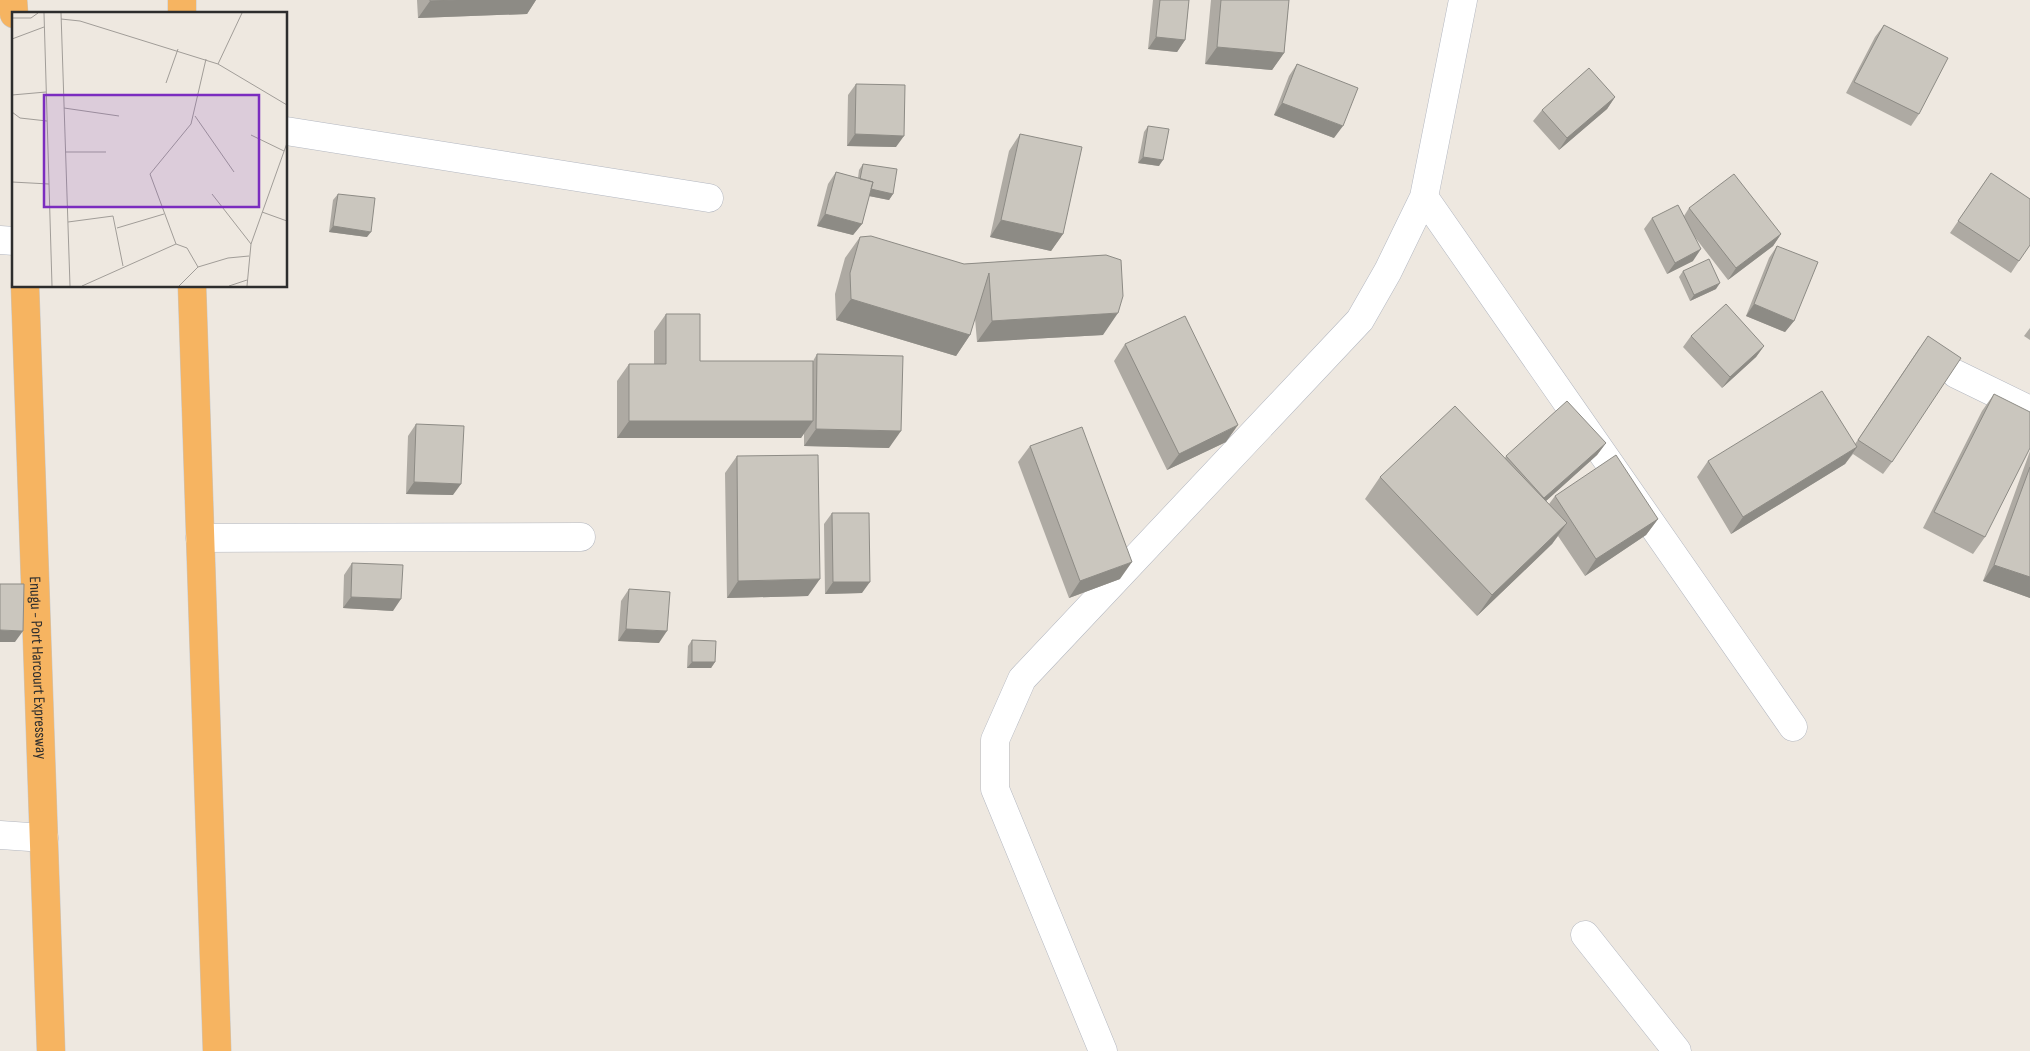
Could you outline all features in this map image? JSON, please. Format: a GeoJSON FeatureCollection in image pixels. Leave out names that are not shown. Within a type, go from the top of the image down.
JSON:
{"type":"FeatureCollection","features":[{"type":"Feature","properties":{"kind":"highway","name":"Enugu - Port Harcourt Expressway"},"geometry":{"type":"LineString","coordinates":[[25,288],[51,1051]]}},
{"type":"Feature","properties":{"kind":"highway"},"geometry":{"type":"LineString","coordinates":[[192,288],[217,1051]]}},
{"type":"Feature","properties":{"kind":"street"},"geometry":{"type":"LineString","coordinates":[[1103,1051],[995,789],[995,740],[1022,679],[1360,320],[1388,271],[1424,197],[1463,0]]}},
{"type":"Feature","properties":{"kind":"street"},"geometry":{"type":"LineString","coordinates":[[288,132],[709,198]]}},
{"type":"Feature","properties":{"kind":"street"},"geometry":{"type":"LineString","coordinates":[[1424,197],[1794,727]]}},
{"type":"Feature","properties":{"kind":"street"},"geometry":{"type":"LineString","coordinates":[[1956,374],[2030,410]]}},
{"type":"Feature","properties":{"kind":"street"},"geometry":{"type":"LineString","coordinates":[[200,538],[581,536]]}},
{"type":"Feature","properties":{"kind":"street"},"geometry":{"type":"LineString","coordinates":[[0,835],[44,838]]}},
{"type":"Feature","properties":{"kind":"street"},"geometry":{"type":"LineString","coordinates":[[1585,935],[1677,1051]]}},
{"type":"Feature","properties":{"kind":"building"},"geometry":{"type":"Polygon","coordinates":[[[1160,0],[1189,0],[1185,40],[1156,37],[1160,0]]]}},
{"type":"Feature","properties":{"kind":"building"},"geometry":{"type":"Polygon","coordinates":[[[1221,0],[1289,0],[1284,53],[1217,47],[1221,0]]]}},
{"type":"Feature","properties":{"kind":"building"},"geometry":{"type":"Polygon","coordinates":[[[1884,25],[1948,58],[1919,114],[1854,82],[1884,25]]]}},
{"type":"Feature","properties":{"kind":"building"},"geometry":{"type":"Polygon","coordinates":[[[1297,64],[1358,88],[1343,126],[1282,103],[1297,64]]]}},
{"type":"Feature","properties":{"kind":"building"},"geometry":{"type":"Polygon","coordinates":[[[1589,68],[1615,97],[1567,138],[1542,110],[1589,68]]]}},
{"type":"Feature","properties":{"kind":"building"},"geometry":{"type":"Polygon","coordinates":[[[856,84],[905,85],[904,136],[855,134],[856,84]]]}},
{"type":"Feature","properties":{"kind":"building"},"geometry":{"type":"Polygon","coordinates":[[[1148,126],[1169,129],[1163,160],[1143,157],[1148,126]]]}},
{"type":"Feature","properties":{"kind":"building"},"geometry":{"type":"Polygon","coordinates":[[[1020,134],[1082,147],[1063,234],[1001,220],[1020,134]]]}},
{"type":"Feature","properties":{"kind":"building"},"geometry":{"type":"Polygon","coordinates":[[[863,164],[897,169],[893,194],[871,189],[873,182],[860,179],[863,164]]]}},
{"type":"Feature","properties":{"kind":"building"},"geometry":{"type":"Polygon","coordinates":[[[836,172],[873,182],[862,224],[825,214],[836,172]]]}},
{"type":"Feature","properties":{"kind":"building"},"geometry":{"type":"Polygon","coordinates":[[[1991,173],[2030,199],[2030,245],[2019,261],[1958,221],[1991,173]]]}},
{"type":"Feature","properties":{"kind":"building"},"geometry":{"type":"Polygon","coordinates":[[[1734,174],[1781,234],[1736,268],[1689,208],[1734,174]]]}},
{"type":"Feature","properties":{"kind":"building"},"geometry":{"type":"Polygon","coordinates":[[[338,194],[375,198],[371,232],[333,226],[338,194]]]}},
{"type":"Feature","properties":{"kind":"building"},"geometry":{"type":"Polygon","coordinates":[[[1678,205],[1701,249],[1675,263],[1652,218],[1678,205]]]}},
{"type":"Feature","properties":{"kind":"building"},"geometry":{"type":"Polygon","coordinates":[[[871,236],[964,264],[1106,255],[1121,260],[1123,296],[1118,313],[992,321],[989,273],[970,335],[851,299],[850,273],[860,237],[871,236]]]}},
{"type":"Feature","properties":{"kind":"building"},"geometry":{"type":"Polygon","coordinates":[[[1777,246],[1818,262],[1794,321],[1754,304],[1777,246]]]}},
{"type":"Feature","properties":{"kind":"building"},"geometry":{"type":"Polygon","coordinates":[[[1709,259],[1720,283],[1694,295],[1683,271],[1709,259]]]}},
{"type":"Feature","properties":{"kind":"building"},"geometry":{"type":"Polygon","coordinates":[[[1726,304],[1764,346],[1730,377],[1691,336],[1726,304]]]}},
{"type":"Feature","properties":{"kind":"building"},"geometry":{"type":"Polygon","coordinates":[[[666,314],[700,314],[700,361],[813,361],[813,421],[629,421],[629,364],[666,364],[666,314]]]}},
{"type":"Feature","properties":{"kind":"building"},"geometry":{"type":"Polygon","coordinates":[[[1185,316],[1238,425],[1179,454],[1125,344],[1185,316]]]}},
{"type":"Feature","properties":{"kind":"building"},"geometry":{"type":"Polygon","coordinates":[[[1928,336],[1961,358],[1892,462],[1858,440],[1928,336]]]}},
{"type":"Feature","properties":{"kind":"building"},"geometry":{"type":"Polygon","coordinates":[[[817,354],[903,356],[901,431],[816,429],[817,354]]]}},
{"type":"Feature","properties":{"kind":"building"},"geometry":{"type":"Polygon","coordinates":[[[1822,391],[1857,447],[1743,517],[1708,461],[1822,391]]]}},
{"type":"Feature","properties":{"kind":"building"},"geometry":{"type":"Polygon","coordinates":[[[1994,394],[2030,412],[2030,448],[1985,537],[1934,512],[1994,394]]]}},
{"type":"Feature","properties":{"kind":"building"},"geometry":{"type":"Polygon","coordinates":[[[1567,401],[1606,443],[1544,498],[1506,456],[1567,401]]]}},
{"type":"Feature","properties":{"kind":"building"},"geometry":{"type":"Polygon","coordinates":[[[1455,406],[1567,523],[1492,595],[1380,477],[1455,406]]]}},
{"type":"Feature","properties":{"kind":"building"},"geometry":{"type":"Polygon","coordinates":[[[416,424],[464,426],[461,484],[414,482],[416,424]]]}},
{"type":"Feature","properties":{"kind":"building"},"geometry":{"type":"Polygon","coordinates":[[[1082,427],[1132,562],[1080,581],[1030,446],[1082,427]]]}},
{"type":"Feature","properties":{"kind":"building"},"geometry":{"type":"Polygon","coordinates":[[[818,455],[820,579],[738,581],[737,456],[818,455]]]}},
{"type":"Feature","properties":{"kind":"building"},"geometry":{"type":"Polygon","coordinates":[[[1616,455],[1658,519],[1596,559],[1555,496],[1616,455]]]}},
{"type":"Feature","properties":{"kind":"building"},"geometry":{"type":"Polygon","coordinates":[[[2030,467],[2030,577],[1994,565],[2030,467]]]}},
{"type":"Feature","properties":{"kind":"building"},"geometry":{"type":"Polygon","coordinates":[[[832,513],[869,513],[870,582],[833,582],[832,513]]]}},
{"type":"Feature","properties":{"kind":"building"},"geometry":{"type":"Polygon","coordinates":[[[352,563],[403,565],[401,599],[351,597],[352,563]]]}},
{"type":"Feature","properties":{"kind":"building"},"geometry":{"type":"Polygon","coordinates":[[[0,584],[24,584],[23,631],[0,630],[0,584]]]}},
{"type":"Feature","properties":{"kind":"building"},"geometry":{"type":"Polygon","coordinates":[[[629,589],[670,592],[667,631],[626,629],[629,589]]]}},
{"type":"Feature","properties":{"kind":"building"},"geometry":{"type":"Polygon","coordinates":[[[692,640],[716,641],[715,662],[692,662],[692,640]]]}}]}
